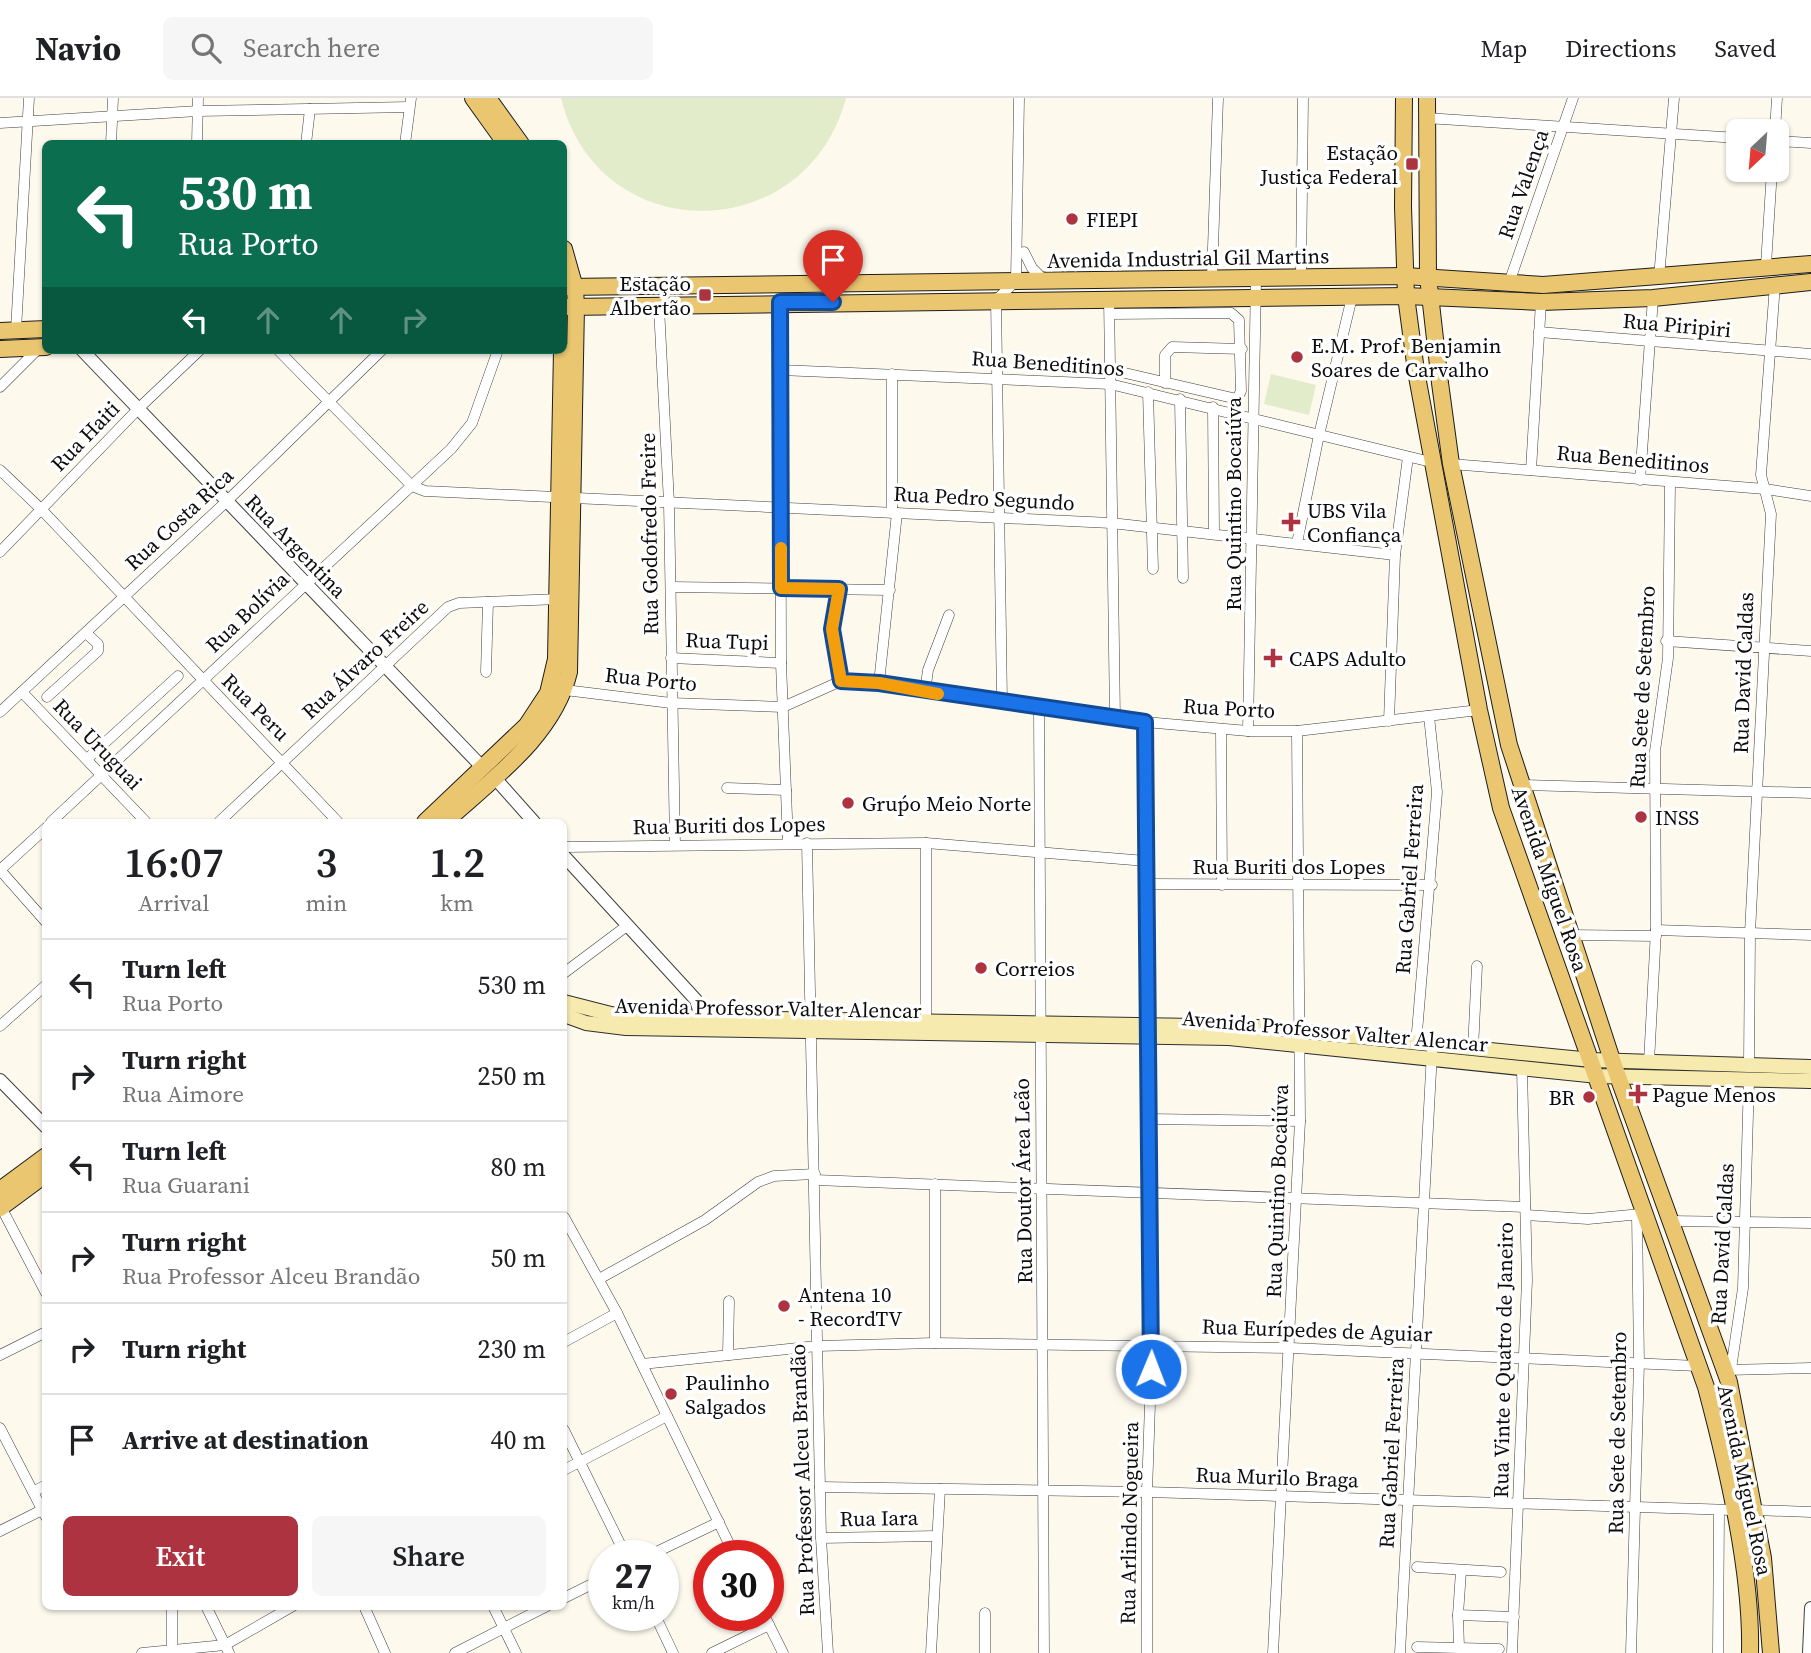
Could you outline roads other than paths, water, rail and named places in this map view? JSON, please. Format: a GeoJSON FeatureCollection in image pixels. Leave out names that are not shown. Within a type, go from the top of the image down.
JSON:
{"type":"FeatureCollection","features":[{"type":"Feature","properties":{"kind":"main road"},"geometry":{"type":"LineString","coordinates":[[473,98],[503,140]]}},
{"type":"Feature","properties":{"kind":"main road"},"geometry":{"type":"LineString","coordinates":[[488,98],[518,140]]}},
{"type":"Feature","properties":{"kind":"main road","name":"Avenida Miguel Rosa"},"geometry":{"type":"LineString","coordinates":[[1404,98],[1406,296],[1431,462],[1479,710],[1502,808],[1598,1076],[1641,1214],[1698,1366],[1718,1433],[1726,1510],[1748,1603],[1750,1653]]}},
{"type":"Feature","properties":{"kind":"main road","name":"Avenida Miguel Rosa"},"geometry":{"type":"LineString","coordinates":[[1427,98],[1430,296],[1451,464],[1509,745],[1612,1060],[1670,1221],[1728,1370],[1755,1510],[1769,1601],[1771,1653]]}},
{"type":"Feature","properties":{"kind":"main road","name":"Avenida Industrial Gil Martins"},"geometry":{"type":"LineString","coordinates":[[569,287],[1405,276],[1543,285],[1660,278],[1766,265],[1811,264]]}},
{"type":"Feature","properties":{"kind":"main road"},"geometry":{"type":"LineString","coordinates":[[1737,269],[1740,287]]}},
{"type":"Feature","properties":{"kind":"main road","name":"Avenida Industrial Gil Martins"},"geometry":{"type":"LineString","coordinates":[[570,307],[996,300],[1109,306],[1255,297],[1406,296],[1541,302],[1653,298],[1740,287],[1811,282]]}},
{"type":"Feature","properties":{"kind":"main road"},"geometry":{"type":"LineString","coordinates":[[448,819],[527,725],[548,693],[556,659],[563,599],[569,287]]}},
{"type":"Feature","properties":{"kind":"main road"},"geometry":{"type":"LineString","coordinates":[[8,331],[42,329]]}},
{"type":"Feature","properties":{"kind":"main road"},"geometry":{"type":"LineString","coordinates":[[0,349],[42,347]]}},
{"type":"Feature","properties":{"kind":"main road"},"geometry":{"type":"LineString","coordinates":[[562,354],[564,499]]}},
{"type":"Feature","properties":{"kind":"main road"},"geometry":{"type":"LineString","coordinates":[[429,819],[538,733],[565,690],[572,646],[563,599]]}},
{"type":"Feature","properties":{"kind":"main road","name":"Avenida Professor Valter Alencar"},"geometry":{"type":"LineString","coordinates":[[567,1003],[611,1014],[704,1023],[1149,1031],[1229,1038],[1300,1038],[1416,1044],[1432,1052],[1473,1049],[1592,1060],[1649,1062],[1811,1081]]}},
{"type":"Feature","properties":{"kind":"main road","name":"Avenida Professor Valter Alencar"},"geometry":{"type":"LineString","coordinates":[[567,1016],[605,1026],[704,1023]]}},
{"type":"Feature","properties":{"kind":"main road","name":"Avenida Professor Valter Alencar"},"geometry":{"type":"LineString","coordinates":[[810,1025],[926,1021],[1039,1028]]}},
{"type":"Feature","properties":{"kind":"main road","name":"Avenida Professor Valter Alencar"},"geometry":{"type":"LineString","coordinates":[[1300,1038],[1432,1052],[1522,1069],[1598,1076],[1749,1072],[1811,1067]]}},
{"type":"Feature","properties":{"kind":"main road"},"geometry":{"type":"LineString","coordinates":[[0,1190],[42,1159]]}},
{"type":"Feature","properties":{"kind":"main road"},"geometry":{"type":"LineString","coordinates":[[0,1208],[42,1177]]}},
{"type":"Feature","properties":{"kind":"street"},"geometry":{"type":"LineString","coordinates":[[8,331],[29,98]]}},
{"type":"Feature","properties":{"kind":"street"},"geometry":{"type":"LineString","coordinates":[[111,140],[113,98]]}},
{"type":"Feature","properties":{"kind":"street"},"geometry":{"type":"LineString","coordinates":[[197,140],[198,98]]}},
{"type":"Feature","properties":{"kind":"street"},"geometry":{"type":"LineString","coordinates":[[1002,702],[996,300],[1016,281],[1019,98]]}},
{"type":"Feature","properties":{"kind":"street"},"geometry":{"type":"LineString","coordinates":[[1212,278],[1218,98]]}},
{"type":"Feature","properties":{"kind":"street"},"geometry":{"type":"LineString","coordinates":[[1301,277],[1303,98]]}},
{"type":"Feature","properties":{"kind":"street","name":"Rua Valença"},"geometry":{"type":"LineString","coordinates":[[1509,283],[1573,98]]}},
{"type":"Feature","properties":{"kind":"street"},"geometry":{"type":"LineString","coordinates":[[1660,278],[1674,98]]}},
{"type":"Feature","properties":{"kind":"street"},"geometry":{"type":"LineString","coordinates":[[1776,119],[1777,98]]}},
{"type":"Feature","properties":{"kind":"street"},"geometry":{"type":"LineString","coordinates":[[0,123],[198,111],[310,109],[410,100],[405,140]]}},
{"type":"Feature","properties":{"kind":"street"},"geometry":{"type":"LineString","coordinates":[[306,140],[310,109]]}},
{"type":"Feature","properties":{"kind":"street"},"geometry":{"type":"LineString","coordinates":[[1426,118],[1726,137]]}},
{"type":"Feature","properties":{"kind":"street"},"geometry":{"type":"LineString","coordinates":[[1789,142],[1811,143]]}},
{"type":"Feature","properties":{"kind":"street"},"geometry":{"type":"LineString","coordinates":[[1766,265],[1771,182]]}},
{"type":"Feature","properties":{"kind":"street"},"geometry":{"type":"LineString","coordinates":[[1024,252],[1032,268],[1045,281]]}},
{"type":"Feature","properties":{"kind":"street","name":"Rua Quintino Bocaiúva"},"geometry":{"type":"LineString","coordinates":[[1248,730],[1254,537],[1252,418],[1256,277]]}},
{"type":"Feature","properties":{"kind":"street","name":"Rua David Caldas"},"geometry":{"type":"LineString","coordinates":[[1728,1370],[1743,1288],[1750,933],[1771,514],[1761,474],[1775,284]]}},
{"type":"Feature","properties":{"kind":"street"},"geometry":{"type":"LineString","coordinates":[[1297,543],[1318,435],[1352,297]]}},
{"type":"Feature","properties":{"kind":"street"},"geometry":{"type":"LineString","coordinates":[[1640,480],[1653,298]]}},
{"type":"Feature","properties":{"kind":"street"},"geometry":{"type":"LineString","coordinates":[[780,302],[781,663],[788,843]]}},
{"type":"Feature","properties":{"kind":"street"},"geometry":{"type":"LineString","coordinates":[[1531,470],[1541,302]]}},
{"type":"Feature","properties":{"kind":"street"},"geometry":{"type":"LineString","coordinates":[[1115,718],[1109,306],[1231,313],[1239,320],[1242,349],[1241,391],[1237,399],[1125,373]]}},
{"type":"Feature","properties":{"kind":"street","name":"Rua Godofredo Freire"},"geometry":{"type":"LineString","coordinates":[[659,307],[672,587],[671,703],[675,845]]}},
{"type":"Feature","properties":{"kind":"street","name":"Rua Piripiri"},"geometry":{"type":"LineString","coordinates":[[1539,332],[1811,354]]}},
{"type":"Feature","properties":{"kind":"street"},"geometry":{"type":"LineString","coordinates":[[1165,383],[1165,355],[1172,347],[1242,349]]}},
{"type":"Feature","properties":{"kind":"street"},"geometry":{"type":"LineString","coordinates":[[0,387],[42,348]]}},
{"type":"Feature","properties":{"kind":"street","name":"Rua Argentina"},"geometry":{"type":"LineString","coordinates":[[86,354],[531,819]]}},
{"type":"Feature","properties":{"kind":"street","name":"Rua Haiti"},"geometry":{"type":"LineString","coordinates":[[0,552],[139,408],[196,354]]}},
{"type":"Feature","properties":{"kind":"street"},"geometry":{"type":"LineString","coordinates":[[282,354],[412,486]]}},
{"type":"Feature","properties":{"kind":"street","name":"Rua Costa Rica"},"geometry":{"type":"LineString","coordinates":[[0,712],[87,634],[378,354]]}},
{"type":"Feature","properties":{"kind":"street","name":"Rua Bolívia"},"geometry":{"type":"LineString","coordinates":[[54,819],[466,433],[496,354]]}},
{"type":"Feature","properties":{"kind":"street","name":"Rua Beneditinos"},"geometry":{"type":"LineString","coordinates":[[780,370],[1110,384],[1431,462]]}},
{"type":"Feature","properties":{"kind":"street"},"geometry":{"type":"LineString","coordinates":[[879,683],[890,590],[895,513],[892,374]]}},
{"type":"Feature","properties":{"kind":"street"},"geometry":{"type":"LineString","coordinates":[[1148,392],[1153,569]]}},
{"type":"Feature","properties":{"kind":"street"},"geometry":{"type":"LineString","coordinates":[[1180,399],[1183,578]]}},
{"type":"Feature","properties":{"kind":"street"},"geometry":{"type":"LineString","coordinates":[[1213,407],[1214,533]]}},
{"type":"Feature","properties":{"kind":"street"},"geometry":{"type":"LineString","coordinates":[[1389,721],[1395,555],[1408,457]]}},
{"type":"Feature","properties":{"kind":"street","name":"Rua Beneditinos"},"geometry":{"type":"LineString","coordinates":[[1451,464],[1765,489],[1811,496]]}},
{"type":"Feature","properties":{"kind":"street","name":"Rua Peru"},"geometry":{"type":"LineString","coordinates":[[0,470],[41,509],[335,819]]}},
{"type":"Feature","properties":{"kind":"street","name":"Rua Sete de Setembro"},"geometry":{"type":"LineString","coordinates":[[1649,1062],[1656,933],[1655,751],[1668,658],[1666,641],[1670,483]]}},
{"type":"Feature","properties":{"kind":"street","name":"Rua Pedro Segundo"},"geometry":{"type":"LineString","coordinates":[[412,486],[425,491],[455,494],[781,506],[1111,523],[1395,555]]}},
{"type":"Feature","properties":{"kind":"street"},"geometry":{"type":"LineString","coordinates":[[672,587],[890,590]]}},
{"type":"Feature","properties":{"kind":"street"},"geometry":{"type":"LineString","coordinates":[[839,589],[832,629],[841,681]]}},
{"type":"Feature","properties":{"kind":"street","name":"Rua Álvaro Freire"},"geometry":{"type":"LineString","coordinates":[[222,819],[448,607],[459,603],[563,599]]}},
{"type":"Feature","properties":{"kind":"street"},"geometry":{"type":"LineString","coordinates":[[486,672],[488,602]]}},
{"type":"Feature","properties":{"kind":"street"},"geometry":{"type":"LineString","coordinates":[[925,692],[928,670],[949,615]]}},
{"type":"Feature","properties":{"kind":"street"},"geometry":{"type":"LineString","coordinates":[[47,697],[98,651],[98,644],[87,634]]}},
{"type":"Feature","properties":{"kind":"street"},"geometry":{"type":"LineString","coordinates":[[1666,641],[1811,651]]}},
{"type":"Feature","properties":{"kind":"street","name":"Rua Tupi"},"geometry":{"type":"LineString","coordinates":[[671,658],[781,663]]}},
{"type":"Feature","properties":{"kind":"street"},"geometry":{"type":"LineString","coordinates":[[87,759],[178,676]]}},
{"type":"Feature","properties":{"kind":"street","name":"Rua Porto"},"geometry":{"type":"LineString","coordinates":[[565,690],[671,703],[783,707],[841,681],[879,683],[925,692],[1145,722],[1248,730],[1297,731],[1479,710]]}},
{"type":"Feature","properties":{"kind":"street","name":"Rua Uruguai"},"geometry":{"type":"LineString","coordinates":[[22,692],[143,819]]}},
{"type":"Feature","properties":{"kind":"street","name":"Rua Doutor Área Leão"},"geometry":{"type":"LineString","coordinates":[[1039,708],[1044,1653]]}},
{"type":"Feature","properties":{"kind":"street","name":"Rua Gabriel Ferreira"},"geometry":{"type":"LineString","coordinates":[[1416,1044],[1432,886],[1437,792],[1429,716]]}},
{"type":"Feature","properties":{"kind":"street","name":"Rua Arlindo Nogueira"},"geometry":{"type":"LineString","coordinates":[[1145,722],[1152,1345],[1147,1493],[1147,1653]]}},
{"type":"Feature","properties":{"kind":"street"},"geometry":{"type":"LineString","coordinates":[[1222,729],[1222,884]]}},
{"type":"Feature","properties":{"kind":"street","name":"Rua Quintino Bocaiúva"},"geometry":{"type":"LineString","coordinates":[[1273,1653],[1291,1348],[1300,1121],[1297,731]]}},
{"type":"Feature","properties":{"kind":"street"},"geometry":{"type":"LineString","coordinates":[[1520,785],[1811,793]]}},
{"type":"Feature","properties":{"kind":"street"},"geometry":{"type":"LineString","coordinates":[[727,788],[786,790]]}},
{"type":"Feature","properties":{"kind":"street"},"geometry":{"type":"LineString","coordinates":[[42,832],[0,870],[42,917]]}},
{"type":"Feature","properties":{"kind":"street","name":"Rua Professor Alceu Brandão"},"geometry":{"type":"LineString","coordinates":[[807,843],[821,1538],[828,1653]]}},
{"type":"Feature","properties":{"kind":"street"},"geometry":{"type":"LineString","coordinates":[[926,843],[926,1021]]}},
{"type":"Feature","properties":{"kind":"street","name":"Rua Buriti dos Lopes"},"geometry":{"type":"LineString","coordinates":[[567,847],[926,843],[1039,849],[1146,861]]}},
{"type":"Feature","properties":{"kind":"street"},"geometry":{"type":"LineString","coordinates":[[567,859],[696,1000],[704,1023]]}},
{"type":"Feature","properties":{"kind":"street","name":"Rua Buriti dos Lopes"},"geometry":{"type":"LineString","coordinates":[[1147,884],[1432,886]]}},
{"type":"Feature","properties":{"kind":"street"},"geometry":{"type":"LineString","coordinates":[[567,971],[628,925]]}},
{"type":"Feature","properties":{"kind":"street"},"geometry":{"type":"LineString","coordinates":[[1570,934],[1811,935]]}},
{"type":"Feature","properties":{"kind":"street"},"geometry":{"type":"LineString","coordinates":[[1473,1049],[1477,966]]}},
{"type":"Feature","properties":{"kind":"street"},"geometry":{"type":"LineString","coordinates":[[0,1027],[42,989]]}},
{"type":"Feature","properties":{"kind":"street","name":"Rua Gabriel Ferreira"},"geometry":{"type":"LineString","coordinates":[[1400,1653],[1432,1052]]}},
{"type":"Feature","properties":{"kind":"street","name":"Rua Vinte e Quatro de Janeiro"},"geometry":{"type":"LineString","coordinates":[[1512,1653],[1524,1357],[1526,1211],[1522,1069]]}},
{"type":"Feature","properties":{"kind":"street"},"geometry":{"type":"LineString","coordinates":[[0,1080],[42,1123]]}},
{"type":"Feature","properties":{"kind":"street"},"geometry":{"type":"LineString","coordinates":[[1150,1119],[1300,1121]]}},
{"type":"Feature","properties":{"kind":"street"},"geometry":{"type":"LineString","coordinates":[[599,1279],[705,1220],[758,1182],[774,1177],[1423,1203],[1588,1219],[1641,1214]]}},
{"type":"Feature","properties":{"kind":"street"},"geometry":{"type":"LineString","coordinates":[[934,1343],[935,1184]]}},
{"type":"Feature","properties":{"kind":"street"},"geometry":{"type":"LineString","coordinates":[[0,1208],[42,1286]]}},
{"type":"Feature","properties":{"kind":"street","name":"Rua Sete de Setembro"},"geometry":{"type":"LineString","coordinates":[[1631,1653],[1641,1214]]}},
{"type":"Feature","properties":{"kind":"street"},"geometry":{"type":"LineString","coordinates":[[1670,1221],[1811,1223]]}},
{"type":"Feature","properties":{"kind":"street"},"geometry":{"type":"LineString","coordinates":[[567,1222],[617,1313],[727,1540]]}},
{"type":"Feature","properties":{"kind":"street"},"geometry":{"type":"LineString","coordinates":[[728,1355],[729,1301]]}},
{"type":"Feature","properties":{"kind":"street"},"geometry":{"type":"LineString","coordinates":[[567,1340],[617,1313]]}},
{"type":"Feature","properties":{"kind":"street"},"geometry":{"type":"LineString","coordinates":[[0,1355],[42,1334]]}},
{"type":"Feature","properties":{"kind":"street","name":"Rua Eurípedes de Aguiar"},"geometry":{"type":"LineString","coordinates":[[642,1364],[817,1346],[934,1343],[1291,1348],[1698,1366]]}},
{"type":"Feature","properties":{"kind":"street"},"geometry":{"type":"LineString","coordinates":[[1728,1370],[1811,1368]]}},
{"type":"Feature","properties":{"kind":"street"},"geometry":{"type":"LineString","coordinates":[[567,1468],[667,1416]]}},
{"type":"Feature","properties":{"kind":"street"},"geometry":{"type":"LineString","coordinates":[[0,1428],[42,1510]]}},
{"type":"Feature","properties":{"kind":"street"},"geometry":{"type":"LineString","coordinates":[[567,1436],[618,1540]]}},
{"type":"Feature","properties":{"kind":"street"},"geometry":{"type":"LineString","coordinates":[[33,1492],[42,1487]]}},
{"type":"Feature","properties":{"kind":"street","name":"Rua Murilo Braga"},"geometry":{"type":"LineString","coordinates":[[820,1487],[1044,1490],[1726,1510]]}},
{"type":"Feature","properties":{"kind":"street"},"geometry":{"type":"LineString","coordinates":[[931,1653],[940,1489]]}},
{"type":"Feature","properties":{"kind":"street"},"geometry":{"type":"LineString","coordinates":[[1718,1653],[1726,1510]]}},
{"type":"Feature","properties":{"kind":"street"},"geometry":{"type":"LineString","coordinates":[[1755,1510],[1811,1512]]}},
{"type":"Feature","properties":{"kind":"street"},"geometry":{"type":"LineString","coordinates":[[0,1531],[42,1515]]}},
{"type":"Feature","properties":{"kind":"street"},"geometry":{"type":"LineString","coordinates":[[679,1541],[719,1522]]}},
{"type":"Feature","properties":{"kind":"street","name":"Rua Iara"},"geometry":{"type":"LineString","coordinates":[[821,1538],[937,1536]]}},
{"type":"Feature","properties":{"kind":"street"},"geometry":{"type":"LineString","coordinates":[[1417,1567],[1501,1572]]}},
{"type":"Feature","properties":{"kind":"street"},"geometry":{"type":"LineString","coordinates":[[1459,1648],[1461,1571]]}},
{"type":"Feature","properties":{"kind":"street"},"geometry":{"type":"LineString","coordinates":[[567,1596],[588,1586]]}},
{"type":"Feature","properties":{"kind":"street"},"geometry":{"type":"LineString","coordinates":[[1809,1653],[1811,1608]]}},
{"type":"Feature","properties":{"kind":"street"},"geometry":{"type":"LineString","coordinates":[[172,1652],[173,1610]]}},
{"type":"Feature","properties":{"kind":"street"},"geometry":{"type":"LineString","coordinates":[[208,1610],[227,1649]]}},
{"type":"Feature","properties":{"kind":"street"},"geometry":{"type":"LineString","coordinates":[[142,1653],[227,1649],[287,1610]]}},
{"type":"Feature","properties":{"kind":"street"},"geometry":{"type":"LineString","coordinates":[[366,1610],[385,1653]]}},
{"type":"Feature","properties":{"kind":"street"},"geometry":{"type":"LineString","coordinates":[[495,1610],[516,1653]]}},
{"type":"Feature","properties":{"kind":"street"},"geometry":{"type":"LineString","coordinates":[[455,1653],[539,1610]]}},
{"type":"Feature","properties":{"kind":"street"},"geometry":{"type":"LineString","coordinates":[[985,1613],[985,1653]]}},
{"type":"Feature","properties":{"kind":"street"},"geometry":{"type":"LineString","coordinates":[[1458,1615],[1514,1617]]}},
{"type":"Feature","properties":{"kind":"street"},"geometry":{"type":"LineString","coordinates":[[663,1631],[673,1653]]}},
{"type":"Feature","properties":{"kind":"street"},"geometry":{"type":"LineString","coordinates":[[712,1653],[748,1631]]}},
{"type":"Feature","properties":{"kind":"street"},"geometry":{"type":"LineString","coordinates":[[772,1631],[783,1653]]}},
{"type":"Feature","properties":{"kind":"street"},"geometry":{"type":"LineString","coordinates":[[1417,1647],[1499,1649]]}},
{"type":"Feature","properties":{"kind":"place","name":"Estação Justiça Federal"},"geometry":{"type":"Point","coordinates":[1412,164]}},
{"type":"Feature","properties":{"kind":"place","name":"FIEPI"},"geometry":{"type":"Point","coordinates":[1072,219]}},
{"type":"Feature","properties":{"kind":"place","name":"Estação Albertão"},"geometry":{"type":"Point","coordinates":[705,295]}},
{"type":"Feature","properties":{"kind":"place","name":"E.M. Prof. Benjamin Soares de Carvalho"},"geometry":{"type":"Point","coordinates":[1297,357]}},
{"type":"Feature","properties":{"kind":"place","name":"UBS Vila Confiança"},"geometry":{"type":"Point","coordinates":[1291,522]}},
{"type":"Feature","properties":{"kind":"place","name":"CAPS Adulto"},"geometry":{"type":"Point","coordinates":[1273,658]}},
{"type":"Feature","properties":{"kind":"place","name":"Gruṕo Meio Norte"},"geometry":{"type":"Point","coordinates":[848,803]}},
{"type":"Feature","properties":{"kind":"place","name":"INSS"},"geometry":{"type":"Point","coordinates":[1641,817]}},
{"type":"Feature","properties":{"kind":"place","name":"Correios"},"geometry":{"type":"Point","coordinates":[981,968]}},
{"type":"Feature","properties":{"kind":"place","name":"Pague Menos"},"geometry":{"type":"Point","coordinates":[1638,1094]}},
{"type":"Feature","properties":{"kind":"place","name":"BR"},"geometry":{"type":"Point","coordinates":[1589,1097]}},
{"type":"Feature","properties":{"kind":"place","name":"Antena 10 - RecordTV"},"geometry":{"type":"Point","coordinates":[784,1306]}},
{"type":"Feature","properties":{"kind":"place","name":"Paulinho Salgados"},"geometry":{"type":"Point","coordinates":[671,1394]}}]}
